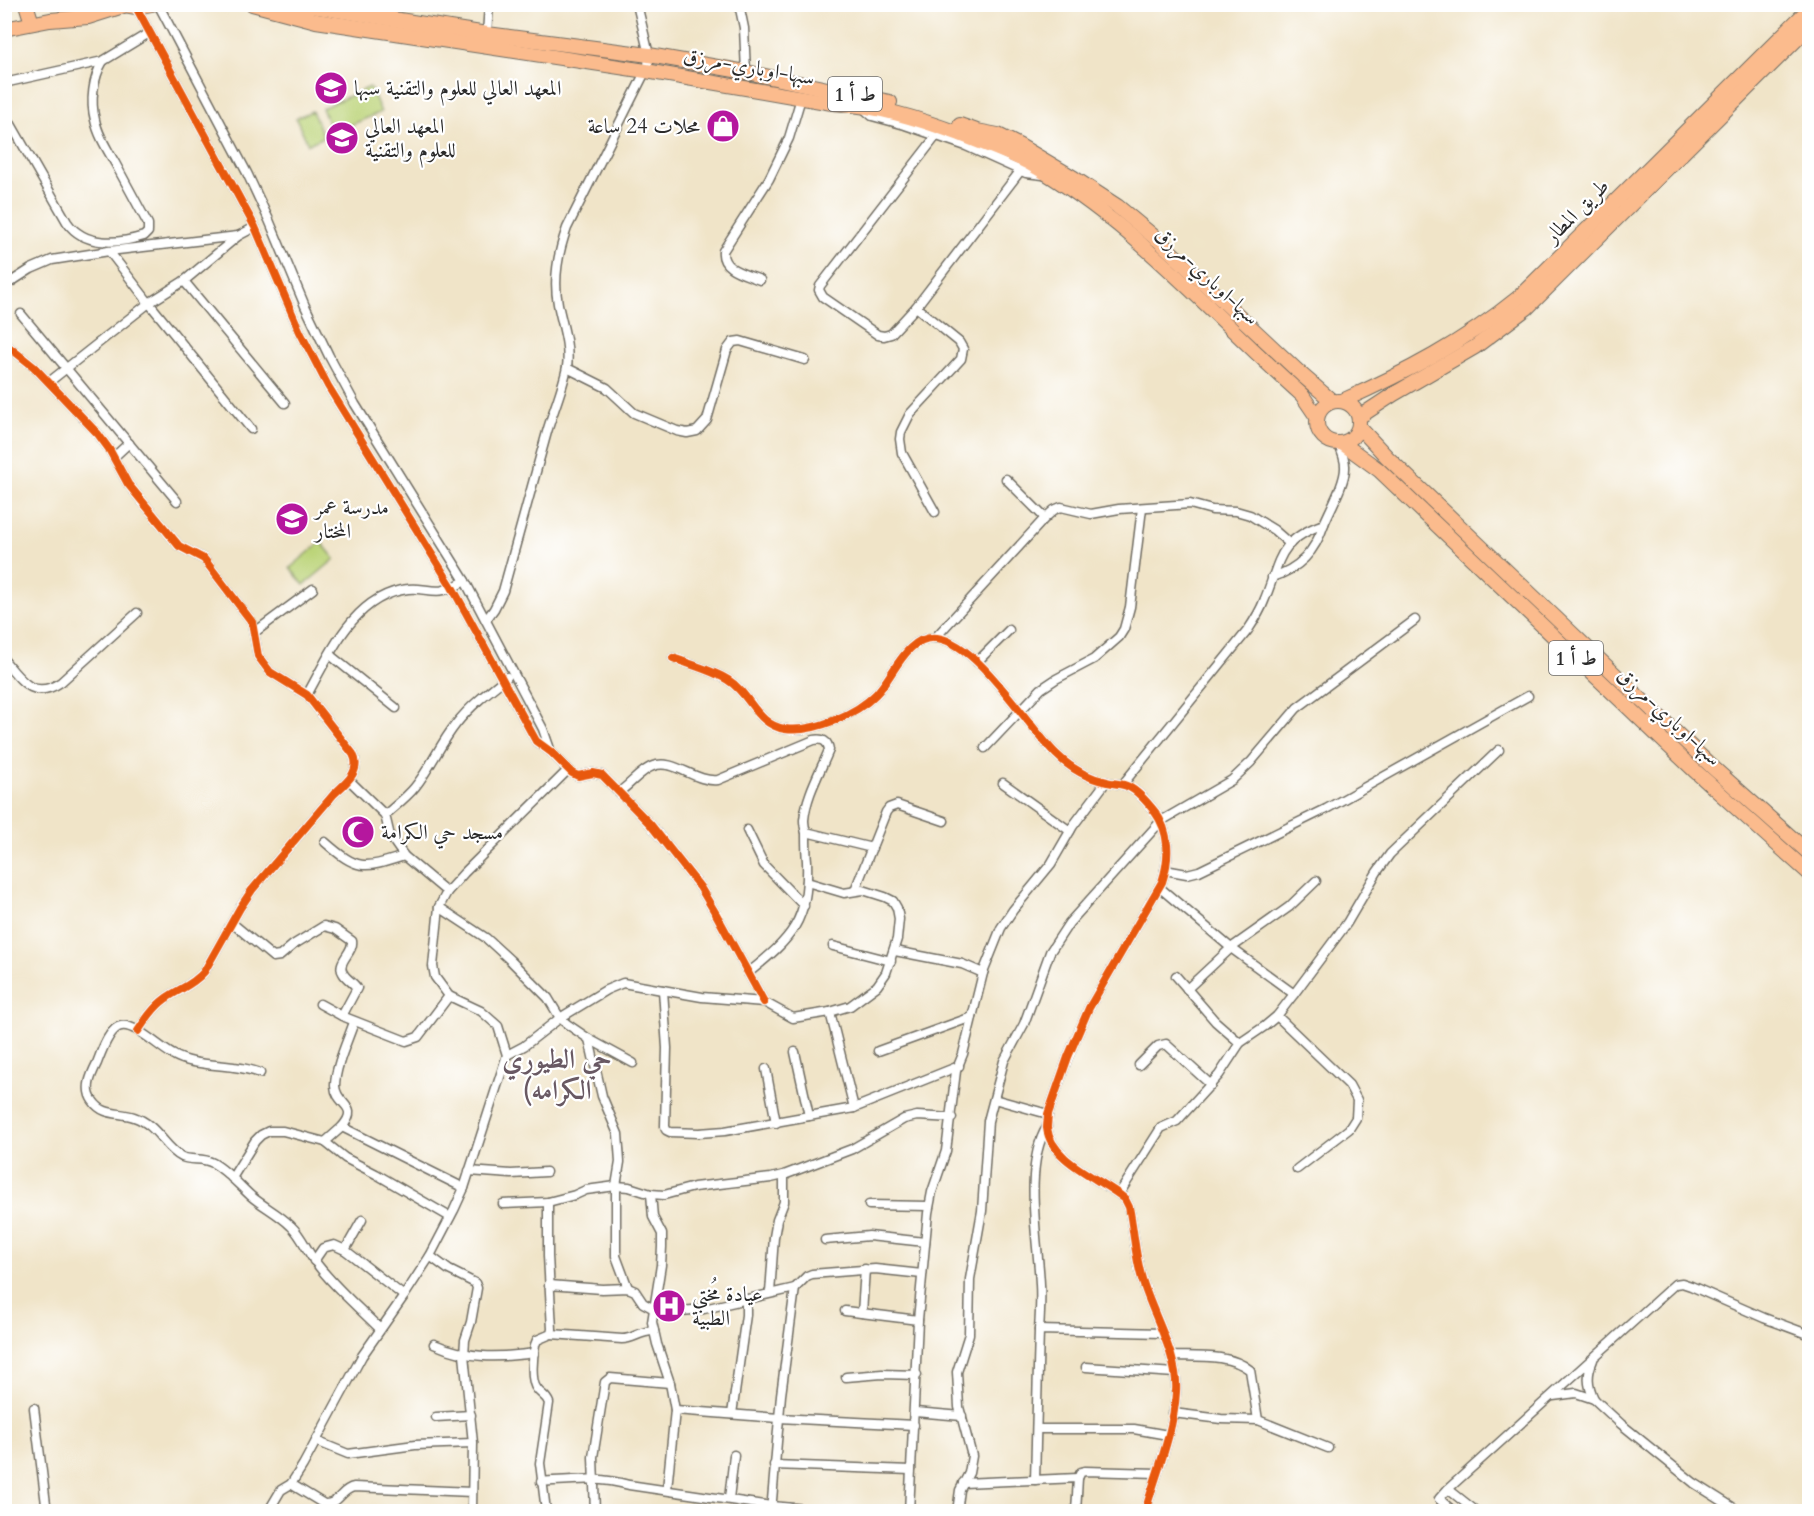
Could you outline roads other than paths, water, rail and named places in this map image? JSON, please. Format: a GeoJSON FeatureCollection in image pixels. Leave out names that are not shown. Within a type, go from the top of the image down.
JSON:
{"type":"FeatureCollection","features":[{"type":"Feature","properties":{"kind":"main road"},"geometry":{"type":"LineString","coordinates":[[26,4],[32,23]]}},
{"type":"Feature","properties":{"kind":"main road"},"geometry":{"type":"LineString","coordinates":[[4,29],[50,20],[88,17],[126,6],[152,4]]}},
{"type":"Feature","properties":{"kind":"main road","name":"سبها-اوباري-مرزق"},"geometry":{"type":"LineString","coordinates":[[252,4],[281,8],[318,7],[649,55],[746,72],[910,107],[977,131],[998,135],[1104,196],[1137,223],[1302,375],[1337,401]]}},
{"type":"Feature","properties":{"kind":"main road","name":"سبها-اوباري-مرزق"},"geometry":{"type":"LineString","coordinates":[[281,8],[316,21],[646,71],[832,103],[861,105],[910,117],[1008,153],[1046,174],[1103,212],[1150,250],[1302,395],[1317,417]]}},
{"type":"Feature","properties":{"kind":"main road","name":"طريق المطار"},"geometry":{"type":"LineString","coordinates":[[1337,401],[1409,370],[1474,332],[1518,298],[1809,8]]}},
{"type":"Feature","properties":{"kind":"main road","name":"طريق المطار"},"geometry":{"type":"LineString","coordinates":[[1359,422],[1394,394],[1475,347],[1527,308],[1809,26]]}},
{"type":"Feature","properties":{"kind":"main road"},"geometry":{"type":"LineString","coordinates":[[1337,401],[1353,406],[1359,422],[1354,435],[1340,443],[1327,440],[1317,428],[1317,417],[1323,407],[1337,401]]}},
{"type":"Feature","properties":{"kind":"main road","name":"سبها-اوباري-مرزق"},"geometry":{"type":"LineString","coordinates":[[1359,422],[1396,465],[1710,765],[1809,855]]}},
{"type":"Feature","properties":{"kind":"main road","name":"سبها-اوباري-مرزق"},"geometry":{"type":"LineString","coordinates":[[1340,443],[1379,470],[1694,770],[1809,874]]}},
{"type":"Feature","properties":{"kind":"main road"},"geometry":{"type":"LineString","coordinates":[[1694,770],[1710,765]]}},
{"type":"Feature","properties":{"kind":"street"},"geometry":{"type":"LineString","coordinates":[[158,4],[247,173],[329,356],[355,404],[465,581],[546,735],[551,752]]}},
{"type":"Feature","properties":{"kind":"street"},"geometry":{"type":"LineString","coordinates":[[487,33],[489,4]]}},
{"type":"Feature","properties":{"kind":"street"},"geometry":{"type":"LineString","coordinates":[[486,620],[503,591],[567,368],[566,339],[557,301],[556,279],[561,244],[646,71],[649,55],[637,4]]}},
{"type":"Feature","properties":{"kind":"street"},"geometry":{"type":"LineString","coordinates":[[739,4],[744,28],[746,72]]}},
{"type":"Feature","properties":{"kind":"street"},"geometry":{"type":"LineString","coordinates":[[126,6],[149,33],[231,181],[255,227],[313,360],[452,588],[536,741],[578,776],[598,773],[606,778],[650,824],[700,888],[764,1002]]}},
{"type":"Feature","properties":{"kind":"street"},"geometry":{"type":"LineString","coordinates":[[4,83],[103,61],[149,33]]}},
{"type":"Feature","properties":{"kind":"street"},"geometry":{"type":"LineString","coordinates":[[4,112],[74,231],[90,239],[108,242],[144,236],[149,230],[148,224],[102,140],[95,121],[94,87],[97,72],[103,61]]}},
{"type":"Feature","properties":{"kind":"street"},"geometry":{"type":"LineString","coordinates":[[760,280],[729,267],[722,255],[769,179],[789,138],[801,98]]}},
{"type":"Feature","properties":{"kind":"street"},"geometry":{"type":"LineString","coordinates":[[861,105],[872,116],[937,135],[1031,174],[1046,174]]}},
{"type":"Feature","properties":{"kind":"street"},"geometry":{"type":"LineString","coordinates":[[937,135],[822,283],[819,290],[823,297],[881,336],[893,332],[916,307],[1021,170]]}},
{"type":"Feature","properties":{"kind":"street"},"geometry":{"type":"LineString","coordinates":[[231,181],[247,173]]}},
{"type":"Feature","properties":{"kind":"street"},"geometry":{"type":"LineString","coordinates":[[49,382],[149,303],[184,281],[238,236],[255,227]]}},
{"type":"Feature","properties":{"kind":"street"},"geometry":{"type":"LineString","coordinates":[[6,285],[52,260],[109,250],[238,236]]}},
{"type":"Feature","properties":{"kind":"street"},"geometry":{"type":"LineString","coordinates":[[109,250],[251,429]]}},
{"type":"Feature","properties":{"kind":"street"},"geometry":{"type":"LineString","coordinates":[[184,281],[285,403]]}},
{"type":"Feature","properties":{"kind":"street"},"geometry":{"type":"LineString","coordinates":[[916,307],[959,342],[963,349],[961,359],[910,414],[901,432],[902,453],[935,512]]}},
{"type":"Feature","properties":{"kind":"street"},"geometry":{"type":"LineString","coordinates":[[21,314],[177,501]]}},
{"type":"Feature","properties":{"kind":"street"},"geometry":{"type":"LineString","coordinates":[[567,368],[607,388],[634,413],[677,432],[687,433],[697,431],[707,420],[727,350],[733,342],[740,341],[805,360]]}},
{"type":"Feature","properties":{"kind":"street"},"geometry":{"type":"LineString","coordinates":[[4,344],[27,360],[98,434],[128,484],[179,546],[207,562],[252,622],[258,656],[270,672],[307,695],[356,761],[355,771],[349,780],[334,794],[252,890],[204,972],[197,980],[154,1008],[138,1031]]}},
{"type":"Feature","properties":{"kind":"street"},"geometry":{"type":"LineString","coordinates":[[114,458],[129,443]]}},
{"type":"Feature","properties":{"kind":"street"},"geometry":{"type":"LineString","coordinates":[[1272,577],[1292,569],[1309,554],[1320,535],[1346,470],[1340,443]]}},
{"type":"Feature","properties":{"kind":"street"},"geometry":{"type":"LineString","coordinates":[[1006,479],[1045,518]]}},
{"type":"Feature","properties":{"kind":"street"},"geometry":{"type":"LineString","coordinates":[[935,638],[1045,518],[1061,507],[1091,514],[1119,509],[1190,504],[1212,510],[1241,512],[1269,526],[1290,544]]}},
{"type":"Feature","properties":{"kind":"street"},"geometry":{"type":"LineString","coordinates":[[985,748],[1034,695],[1048,684],[1095,659],[1124,629],[1130,607],[1142,508]]}},
{"type":"Feature","properties":{"kind":"street"},"geometry":{"type":"LineString","coordinates":[[1123,784],[1248,630],[1264,602],[1278,560],[1290,544],[1306,532],[1324,524]]}},
{"type":"Feature","properties":{"kind":"street"},"geometry":{"type":"LineString","coordinates":[[307,695],[347,626],[359,613],[389,593],[422,588],[442,591],[465,581]]}},
{"type":"Feature","properties":{"kind":"street"},"geometry":{"type":"LineString","coordinates":[[255,632],[313,589]]}},
{"type":"Feature","properties":{"kind":"street"},"geometry":{"type":"LineString","coordinates":[[4,660],[29,687],[40,690],[51,688],[61,682],[137,613]]}},
{"type":"Feature","properties":{"kind":"street"},"geometry":{"type":"LineString","coordinates":[[957,1512],[960,1490],[969,1473],[972,1456],[958,1396],[957,1372],[969,1334],[970,1279],[982,1210],[988,1121],[1004,1061],[1024,1024],[1050,952],[1069,923],[1161,821],[1232,780],[1251,762],[1297,708],[1415,620]]}},
{"type":"Feature","properties":{"kind":"street"},"geometry":{"type":"LineString","coordinates":[[977,662],[1009,630]]}},
{"type":"Feature","properties":{"kind":"street"},"geometry":{"type":"LineString","coordinates":[[674,658],[729,681],[743,693],[767,722],[794,729],[830,722],[865,704],[882,687],[908,650],[921,641],[935,638],[943,640],[957,646],[977,662],[1000,685],[1065,762],[1088,776],[1131,788],[1141,796],[1161,821],[1167,840],[1167,850],[1160,887],[1089,1008],[1068,1057],[1048,1114],[1047,1127],[1050,1138],[1060,1155],[1125,1199],[1129,1207],[1141,1277],[1171,1356],[1177,1391],[1168,1435],[1145,1512]]}},
{"type":"Feature","properties":{"kind":"street"},"geometry":{"type":"LineString","coordinates":[[330,655],[396,708]]}},
{"type":"Feature","properties":{"kind":"street"},"geometry":{"type":"LineString","coordinates":[[385,815],[414,789],[447,736],[465,713],[514,672]]}},
{"type":"Feature","properties":{"kind":"street"},"geometry":{"type":"LineString","coordinates":[[1165,870],[1187,874],[1199,871],[1326,809],[1528,696]]}},
{"type":"Feature","properties":{"kind":"street"},"geometry":{"type":"LineString","coordinates":[[619,792],[644,771],[658,764],[674,766],[704,780],[718,780],[814,740],[826,742],[829,750],[807,804],[804,823],[807,882],[804,906],[796,926],[784,942],[748,973]]}},
{"type":"Feature","properties":{"kind":"street"},"geometry":{"type":"LineString","coordinates":[[1119,1194],[1161,1128],[1177,1121],[1211,1085],[1240,1043],[1277,1016],[1347,923],[1390,854],[1499,750]]}},
{"type":"Feature","properties":{"kind":"street"},"geometry":{"type":"LineString","coordinates":[[268,1512],[281,1490],[291,1484],[362,1356],[430,1256],[464,1188],[507,1055],[498,1026],[494,1021],[481,1011],[449,996],[435,977],[433,966],[439,907],[447,892],[568,770]]}},
{"type":"Feature","properties":{"kind":"street"},"geometry":{"type":"LineString","coordinates":[[349,780],[385,815],[390,836],[404,856],[447,892]]}},
{"type":"Feature","properties":{"kind":"street"},"geometry":{"type":"LineString","coordinates":[[909,1512],[918,1320],[929,1206],[946,1151],[954,1081],[983,973],[996,937],[1006,919],[1051,864],[1070,831],[1106,782]]}},
{"type":"Feature","properties":{"kind":"street"},"geometry":{"type":"LineString","coordinates":[[1003,783],[1070,831]]}},
{"type":"Feature","properties":{"kind":"street"},"geometry":{"type":"LineString","coordinates":[[855,890],[886,812],[893,806],[897,805],[944,821]]}},
{"type":"Feature","properties":{"kind":"street"},"geometry":{"type":"LineString","coordinates":[[747,830],[764,865],[804,906]]}},
{"type":"Feature","properties":{"kind":"street"},"geometry":{"type":"LineString","coordinates":[[806,832],[872,848]]}},
{"type":"Feature","properties":{"kind":"street"},"geometry":{"type":"LineString","coordinates":[[325,842],[358,865],[376,865],[404,856]]}},
{"type":"Feature","properties":{"kind":"street"},"geometry":{"type":"LineString","coordinates":[[1187,989],[1231,948],[1288,907],[1316,881]]}},
{"type":"Feature","properties":{"kind":"street"},"geometry":{"type":"LineString","coordinates":[[507,1055],[524,1046],[560,1018],[614,985],[623,983],[702,997],[764,1002],[793,1018],[850,1006],[877,986],[886,974],[895,951],[899,927],[897,908],[885,897],[863,890],[841,893],[807,882]]}},
{"type":"Feature","properties":{"kind":"street"},"geometry":{"type":"LineString","coordinates":[[1160,887],[1231,948],[1294,994]]}},
{"type":"Feature","properties":{"kind":"street"},"geometry":{"type":"LineString","coordinates":[[439,907],[486,939],[510,960],[548,998],[560,1018],[589,1039],[633,1063]]}},
{"type":"Feature","properties":{"kind":"street"},"geometry":{"type":"LineString","coordinates":[[232,923],[273,957],[280,956],[324,926],[335,929],[352,941],[353,947],[341,965],[341,969],[357,988],[342,1016]]}},
{"type":"Feature","properties":{"kind":"street"},"geometry":{"type":"LineString","coordinates":[[833,946],[891,961]]}},
{"type":"Feature","properties":{"kind":"street"},"geometry":{"type":"LineString","coordinates":[[895,951],[962,964],[983,973]]}},
{"type":"Feature","properties":{"kind":"street"},"geometry":{"type":"LineString","coordinates":[[1176,976],[1215,1021],[1240,1043]]}},
{"type":"Feature","properties":{"kind":"street"},"geometry":{"type":"LineString","coordinates":[[663,990],[666,1032],[666,1130],[716,1132],[854,1108],[959,1066]]}},
{"type":"Feature","properties":{"kind":"street"},"geometry":{"type":"LineString","coordinates":[[320,1004],[354,1022],[406,1041],[418,1037],[449,996]]}},
{"type":"Feature","properties":{"kind":"street"},"geometry":{"type":"LineString","coordinates":[[830,1012],[854,1108]]}},
{"type":"Feature","properties":{"kind":"street"},"geometry":{"type":"LineString","coordinates":[[1277,1016],[1349,1085],[1355,1095],[1357,1106],[1356,1118],[1349,1129],[1297,1169]]}},
{"type":"Feature","properties":{"kind":"street"},"geometry":{"type":"LineString","coordinates":[[878,1051],[972,1017]]}},
{"type":"Feature","properties":{"kind":"street"},"geometry":{"type":"LineString","coordinates":[[325,1142],[349,1119],[350,1112],[335,1086],[354,1022]]}},
{"type":"Feature","properties":{"kind":"street"},"geometry":{"type":"LineString","coordinates":[[260,1073],[236,1067],[207,1065],[185,1060],[173,1055],[138,1031],[120,1026],[108,1038],[90,1078],[88,1091],[91,1100],[99,1108],[146,1122],[175,1152],[190,1159],[212,1162],[232,1178],[252,1197],[293,1228],[314,1261],[380,1329]]}},
{"type":"Feature","properties":{"kind":"street"},"geometry":{"type":"LineString","coordinates":[[589,1039],[602,1096],[618,1134],[620,1162],[616,1186],[616,1256],[628,1288]]}},
{"type":"Feature","properties":{"kind":"street"},"geometry":{"type":"LineString","coordinates":[[1139,1065],[1158,1046],[1166,1044],[1211,1085]]}},
{"type":"Feature","properties":{"kind":"street"},"geometry":{"type":"LineString","coordinates":[[795,1052],[809,1116]]}},
{"type":"Feature","properties":{"kind":"street"},"geometry":{"type":"LineString","coordinates":[[766,1069],[776,1123]]}},
{"type":"Feature","properties":{"kind":"street"},"geometry":{"type":"LineString","coordinates":[[994,1100],[1048,1114]]}},
{"type":"Feature","properties":{"kind":"street"},"geometry":{"type":"LineString","coordinates":[[503,1203],[548,1202],[586,1190],[616,1186],[663,1195],[694,1187],[771,1178],[852,1149],[904,1119],[917,1116],[951,1118]]}},
{"type":"Feature","properties":{"kind":"street"},"geometry":{"type":"LineString","coordinates":[[342,1127],[464,1188]]}},
{"type":"Feature","properties":{"kind":"street"},"geometry":{"type":"LineString","coordinates":[[1035,1480],[1040,1287],[1035,1233],[1034,1167],[1042,1136],[1047,1127]]}},
{"type":"Feature","properties":{"kind":"street"},"geometry":{"type":"LineString","coordinates":[[232,1178],[261,1135],[269,1131],[283,1131],[325,1142],[345,1158],[450,1217]]}},
{"type":"Feature","properties":{"kind":"street"},"geometry":{"type":"LineString","coordinates":[[469,1171],[511,1174],[546,1172]]}},
{"type":"Feature","properties":{"kind":"street"},"geometry":{"type":"LineString","coordinates":[[770,1293],[772,1251],[777,1221],[784,1202],[784,1175]]}},
{"type":"Feature","properties":{"kind":"street"},"geometry":{"type":"LineString","coordinates":[[651,1194],[653,1217],[662,1234],[661,1265],[652,1322],[670,1383],[675,1410],[667,1489]]}},
{"type":"Feature","properties":{"kind":"street"},"geometry":{"type":"LineString","coordinates":[[548,1202],[552,1329],[550,1334]]}},
{"type":"Feature","properties":{"kind":"street"},"geometry":{"type":"LineString","coordinates":[[869,1205],[929,1206]]}},
{"type":"Feature","properties":{"kind":"street"},"geometry":{"type":"LineString","coordinates":[[345,1250],[362,1220]]}},
{"type":"Feature","properties":{"kind":"street"},"geometry":{"type":"LineString","coordinates":[[825,1240],[860,1236],[926,1242]]}},
{"type":"Feature","properties":{"kind":"street"},"geometry":{"type":"LineString","coordinates":[[314,1261],[323,1248],[334,1245],[345,1250],[404,1296]]}},
{"type":"Feature","properties":{"kind":"street"},"geometry":{"type":"LineString","coordinates":[[430,1256],[449,1270],[475,1283],[477,1288],[465,1340],[464,1355],[473,1443],[472,1512]]}},
{"type":"Feature","properties":{"kind":"street"},"geometry":{"type":"LineString","coordinates":[[549,1285],[602,1289],[628,1288],[635,1291],[643,1303],[654,1309],[681,1311],[795,1288],[807,1276],[866,1269],[922,1274]]}},
{"type":"Feature","properties":{"kind":"street"},"geometry":{"type":"LineString","coordinates":[[862,1313],[866,1269]]}},
{"type":"Feature","properties":{"kind":"street"},"geometry":{"type":"LineString","coordinates":[[1454,1512],[1439,1499],[1448,1489],[1675,1284],[1682,1283],[1691,1286],[1809,1335]]}},
{"type":"Feature","properties":{"kind":"street"},"geometry":{"type":"LineString","coordinates":[[771,1509],[779,1418],[795,1288]]}},
{"type":"Feature","properties":{"kind":"street"},"geometry":{"type":"LineString","coordinates":[[732,1414],[746,1299]]}},
{"type":"Feature","properties":{"kind":"street"},"geometry":{"type":"LineString","coordinates":[[845,1311],[918,1320]]}},
{"type":"Feature","properties":{"kind":"street"},"geometry":{"type":"LineString","coordinates":[[1040,1330],[1162,1333]]}},
{"type":"Feature","properties":{"kind":"street"},"geometry":{"type":"LineString","coordinates":[[546,1511],[540,1463],[549,1403],[546,1396],[534,1385],[534,1353],[537,1340],[550,1334],[622,1339],[631,1338],[644,1331],[654,1331]]}},
{"type":"Feature","properties":{"kind":"street"},"geometry":{"type":"LineString","coordinates":[[435,1344],[464,1355],[504,1357],[534,1353]]}},
{"type":"Feature","properties":{"kind":"street"},"geometry":{"type":"LineString","coordinates":[[1596,1354],[1588,1379],[1589,1389],[1594,1399],[1620,1424],[1694,1483],[1740,1512]]}},
{"type":"Feature","properties":{"kind":"street"},"geometry":{"type":"LineString","coordinates":[[1171,1356],[1230,1359],[1241,1362],[1250,1370],[1258,1420]]}},
{"type":"Feature","properties":{"kind":"street"},"geometry":{"type":"LineString","coordinates":[[1086,1367],[1175,1372]]}},
{"type":"Feature","properties":{"kind":"street"},"geometry":{"type":"LineString","coordinates":[[846,1377],[882,1374],[917,1375]]}},
{"type":"Feature","properties":{"kind":"street"},"geometry":{"type":"LineString","coordinates":[[595,1512],[594,1448],[603,1387],[607,1379],[670,1383]]}},
{"type":"Feature","properties":{"kind":"street"},"geometry":{"type":"LineString","coordinates":[[1552,1396],[1576,1393],[1594,1399]]}},
{"type":"Feature","properties":{"kind":"street"},"geometry":{"type":"LineString","coordinates":[[34,1408],[47,1512]]}},
{"type":"Feature","properties":{"kind":"street"},"geometry":{"type":"LineString","coordinates":[[675,1410],[914,1425]]}},
{"type":"Feature","properties":{"kind":"street"},"geometry":{"type":"LineString","coordinates":[[915,1412],[962,1416]]}},
{"type":"Feature","properties":{"kind":"street"},"geometry":{"type":"LineString","coordinates":[[1173,1413],[1221,1419],[1258,1420],[1328,1448]]}},
{"type":"Feature","properties":{"kind":"street"},"geometry":{"type":"LineString","coordinates":[[436,1417],[471,1415]]}},
{"type":"Feature","properties":{"kind":"street"},"geometry":{"type":"LineString","coordinates":[[1037,1429],[1134,1429],[1168,1435]]}},
{"type":"Feature","properties":{"kind":"street"},"geometry":{"type":"LineString","coordinates":[[316,1442],[348,1454],[416,1445],[473,1443]]}},
{"type":"Feature","properties":{"kind":"street"},"geometry":{"type":"LineString","coordinates":[[729,1499],[734,1455]]}},
{"type":"Feature","properties":{"kind":"street"},"geometry":{"type":"LineString","coordinates":[[774,1465],[911,1470]]}},
{"type":"Feature","properties":{"kind":"street"},"geometry":{"type":"LineString","coordinates":[[1076,1512],[1078,1478],[1085,1470],[1157,1473]]}},
{"type":"Feature","properties":{"kind":"street"},"geometry":{"type":"LineString","coordinates":[[541,1482],[594,1478],[729,1499],[771,1509],[841,1512]]}},
{"type":"Feature","properties":{"kind":"street"},"geometry":{"type":"LineString","coordinates":[[963,1483],[1078,1478]]}},
{"type":"Feature","properties":{"kind":"street"},"geometry":{"type":"LineString","coordinates":[[291,1484],[328,1508],[347,1488],[354,1487],[472,1492]]}},
{"type":"Feature","properties":{"kind":"street"},"geometry":{"type":"LineString","coordinates":[[1448,1489],[1477,1512]]}},
{"type":"Feature","properties":{"kind":"place","name":"المعهد العالي للعلوم والتقنية سبها"},"geometry":{"type":"Point","coordinates":[331,88]}},
{"type":"Feature","properties":{"kind":"place","name":"محلات 24 ساعة"},"geometry":{"type":"Point","coordinates":[723,126]}},
{"type":"Feature","properties":{"kind":"place","name":"المعهد العالي للعلوم والتقنية"},"geometry":{"type":"Point","coordinates":[342,138]}},
{"type":"Feature","properties":{"kind":"place","name":"مدرسة عمر المختار"},"geometry":{"type":"Point","coordinates":[292,519]}},
{"type":"Feature","properties":{"kind":"place","name":"مسجد حي الكرامة"},"geometry":{"type":"Point","coordinates":[358,832]}},
{"type":"Feature","properties":{"kind":"place","name":"عيادة مُختي الطبية"},"geometry":{"type":"Point","coordinates":[669,1306]}},
{"type":"Feature","properties":{"kind":"district","name":"حي الطيوري (الكرامه"},"geometry":{"type":"Point","coordinates":[557,1074]}}]}
